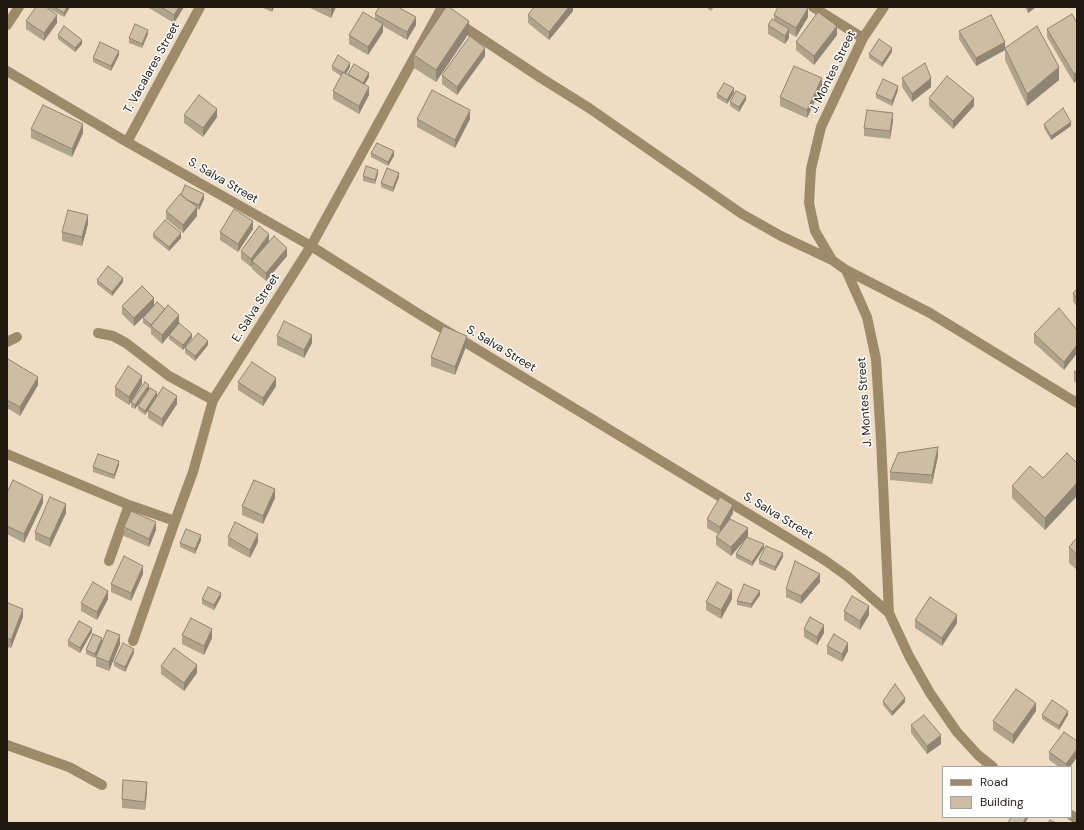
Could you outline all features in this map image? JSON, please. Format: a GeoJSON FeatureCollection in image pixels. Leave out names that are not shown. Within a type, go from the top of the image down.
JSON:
{"type":"FeatureCollection","features":[{"type":"Feature","properties":{"kind":"street"},"geometry":{"type":"LineString","coordinates":[[7,25],[19,7]]}},
{"type":"Feature","properties":{"kind":"street","name":"T. Vacalares Street"},"geometry":{"type":"LineString","coordinates":[[127,142],[200,7]]}},
{"type":"Feature","properties":{"kind":"street"},"geometry":{"type":"LineString","coordinates":[[813,7],[863,38]]}},
{"type":"Feature","properties":{"kind":"street","name":"J. Montes Street"},"geometry":{"type":"LineString","coordinates":[[884,7],[863,38],[821,127],[811,169],[809,204],[815,231],[832,260],[846,270],[867,317],[876,358],[882,447],[889,614]]}},
{"type":"Feature","properties":{"kind":"street"},"geometry":{"type":"LineString","coordinates":[[442,12],[589,108],[742,214],[781,236],[832,260]]}},
{"type":"Feature","properties":{"kind":"street","name":"E. Salva Street"},"geometry":{"type":"LineString","coordinates":[[134,641],[193,472],[213,400],[311,246],[442,12]]}},
{"type":"Feature","properties":{"kind":"street","name":"S. Salva Street"},"geometry":{"type":"LineString","coordinates":[[7,71],[127,142],[311,246],[442,328],[824,559],[847,576],[889,614]]}},
{"type":"Feature","properties":{"kind":"street"},"geometry":{"type":"LineString","coordinates":[[846,270],[930,313],[1077,403]]}},
{"type":"Feature","properties":{"kind":"street"},"geometry":{"type":"LineString","coordinates":[[98,333],[112,336],[126,343],[169,376],[213,400]]}},
{"type":"Feature","properties":{"kind":"street"},"geometry":{"type":"LineString","coordinates":[[7,342],[17,338]]}},
{"type":"Feature","properties":{"kind":"street"},"geometry":{"type":"LineString","coordinates":[[7,454],[129,505],[175,521]]}},
{"type":"Feature","properties":{"kind":"street"},"geometry":{"type":"LineString","coordinates":[[109,561],[129,505]]}},
{"type":"Feature","properties":{"kind":"street"},"geometry":{"type":"LineString","coordinates":[[889,614],[909,656],[930,693],[957,732],[978,755],[992,766]]}},
{"type":"Feature","properties":{"kind":"street"},"geometry":{"type":"LineString","coordinates":[[7,745],[69,767],[102,785]]}},
{"type":"Feature","properties":{"kind":"building"},"geometry":{"type":"Polygon","coordinates":[[[36,7],[46,7],[57,15],[44,33],[26,21],[36,7]]]}},
{"type":"Feature","properties":{"kind":"building"},"geometry":{"type":"Polygon","coordinates":[[[54,7],[67,7],[64,13],[54,7]]]}},
{"type":"Feature","properties":{"kind":"building"},"geometry":{"type":"Polygon","coordinates":[[[161,7],[179,7],[174,15],[161,7]]]}},
{"type":"Feature","properties":{"kind":"building"},"geometry":{"type":"Polygon","coordinates":[[[325,7],[332,7],[331,10],[325,7]]]}},
{"type":"Feature","properties":{"kind":"building"},"geometry":{"type":"Polygon","coordinates":[[[379,7],[398,7],[416,17],[407,32],[375,14],[379,7]]]}},
{"type":"Feature","properties":{"kind":"building"},"geometry":{"type":"Polygon","coordinates":[[[446,7],[449,7],[469,21],[436,70],[414,55],[446,7]]]}},
{"type":"Feature","properties":{"kind":"building"},"geometry":{"type":"Polygon","coordinates":[[[534,7],[569,7],[549,32],[528,15],[534,7]]]}},
{"type":"Feature","properties":{"kind":"building"},"geometry":{"type":"Polygon","coordinates":[[[778,7],[808,8],[796,28],[774,15],[778,7]]]}},
{"type":"Feature","properties":{"kind":"building"},"geometry":{"type":"Polygon","coordinates":[[[363,12],[383,24],[368,47],[349,35],[363,12]]]}},
{"type":"Feature","properties":{"kind":"building"},"geometry":{"type":"Polygon","coordinates":[[[818,12],[837,26],[814,56],[796,42],[818,12]]]}},
{"type":"Feature","properties":{"kind":"building"},"geometry":{"type":"Polygon","coordinates":[[[1072,14],[1077,23],[1077,72],[1074,74],[1047,29],[1072,14]]]}},
{"type":"Feature","properties":{"kind":"building"},"geometry":{"type":"Polygon","coordinates":[[[991,15],[1005,42],[976,58],[959,31],[991,15]]]}},
{"type":"Feature","properties":{"kind":"building"},"geometry":{"type":"Polygon","coordinates":[[[772,19],[789,29],[785,36],[768,25],[772,19]]]}},
{"type":"Feature","properties":{"kind":"building"},"geometry":{"type":"Polygon","coordinates":[[[135,24],[148,30],[142,44],[129,38],[135,24]]]}},
{"type":"Feature","properties":{"kind":"building"},"geometry":{"type":"Polygon","coordinates":[[[64,26],[82,40],[75,48],[58,35],[64,26]]]}},
{"type":"Feature","properties":{"kind":"building"},"geometry":{"type":"Polygon","coordinates":[[[1037,26],[1059,67],[1027,94],[1005,48],[1037,26]]]}},
{"type":"Feature","properties":{"kind":"building"},"geometry":{"type":"Polygon","coordinates":[[[470,36],[485,48],[457,87],[442,75],[470,36]]]}},
{"type":"Feature","properties":{"kind":"building"},"geometry":{"type":"Polygon","coordinates":[[[879,39],[892,48],[882,63],[869,54],[879,39]]]}},
{"type":"Feature","properties":{"kind":"building"},"geometry":{"type":"Polygon","coordinates":[[[100,42],[119,51],[111,66],[93,58],[100,42]]]}},
{"type":"Feature","properties":{"kind":"building"},"geometry":{"type":"Polygon","coordinates":[[[338,55],[350,63],[344,73],[332,66],[338,55]]]}},
{"type":"Feature","properties":{"kind":"building"},"geometry":{"type":"Polygon","coordinates":[[[925,63],[931,78],[912,94],[902,78],[925,63]]]}},
{"type":"Feature","properties":{"kind":"building"},"geometry":{"type":"Polygon","coordinates":[[[354,64],[369,73],[363,83],[348,74],[354,64]]]}},
{"type":"Feature","properties":{"kind":"building"},"geometry":{"type":"Polygon","coordinates":[[[794,66],[822,78],[807,110],[780,97],[794,66]]]}},
{"type":"Feature","properties":{"kind":"building"},"geometry":{"type":"Polygon","coordinates":[[[343,72],[369,87],[359,106],[333,91],[343,72]]]}},
{"type":"Feature","properties":{"kind":"building"},"geometry":{"type":"Polygon","coordinates":[[[947,76],[974,98],[953,121],[929,98],[947,76]]]}},
{"type":"Feature","properties":{"kind":"building"},"geometry":{"type":"Polygon","coordinates":[[[883,79],[898,86],[892,101],[876,94],[883,79]]]}},
{"type":"Feature","properties":{"kind":"building"},"geometry":{"type":"Polygon","coordinates":[[[724,83],[734,88],[727,100],[717,94],[724,83]]]}},
{"type":"Feature","properties":{"kind":"building"},"geometry":{"type":"Polygon","coordinates":[[[432,90],[470,110],[455,140],[417,119],[432,90]]]}},
{"type":"Feature","properties":{"kind":"building"},"geometry":{"type":"Polygon","coordinates":[[[736,91],[746,96],[739,107],[730,102],[736,91]]]}},
{"type":"Feature","properties":{"kind":"building"},"geometry":{"type":"Polygon","coordinates":[[[199,95],[217,109],[203,128],[184,115],[199,95]]]}},
{"type":"Feature","properties":{"kind":"building"},"geometry":{"type":"Polygon","coordinates":[[[43,105],[83,124],[72,149],[31,129],[43,105]]]}},
{"type":"Feature","properties":{"kind":"building"},"geometry":{"type":"Polygon","coordinates":[[[1063,108],[1071,122],[1051,136],[1044,124],[1063,108]]]}},
{"type":"Feature","properties":{"kind":"building"},"geometry":{"type":"Polygon","coordinates":[[[867,110],[893,113],[890,131],[864,128],[867,110]]]}},
{"type":"Feature","properties":{"kind":"building"},"geometry":{"type":"Polygon","coordinates":[[[377,143],[394,151],[388,162],[371,153],[377,143]]]}},
{"type":"Feature","properties":{"kind":"building"},"geometry":{"type":"Polygon","coordinates":[[[366,166],[378,170],[375,180],[363,176],[366,166]]]}},
{"type":"Feature","properties":{"kind":"building"},"geometry":{"type":"Polygon","coordinates":[[[387,168],[399,173],[393,188],[381,183],[387,168]]]}},
{"type":"Feature","properties":{"kind":"building"},"geometry":{"type":"Polygon","coordinates":[[[185,185],[204,194],[199,205],[187,200],[181,195],[185,185]]]}},
{"type":"Feature","properties":{"kind":"building"},"geometry":{"type":"Polygon","coordinates":[[[180,194],[197,207],[183,225],[166,211],[180,194]]]}},
{"type":"Feature","properties":{"kind":"building"},"geometry":{"type":"Polygon","coordinates":[[[234,209],[253,221],[238,244],[220,232],[234,209]]]}},
{"type":"Feature","properties":{"kind":"building"},"geometry":{"type":"Polygon","coordinates":[[[68,210],[88,215],[82,237],[62,232],[68,210]]]}},
{"type":"Feature","properties":{"kind":"building"},"geometry":{"type":"Polygon","coordinates":[[[165,220],[181,233],[169,247],[153,234],[165,220]]]}},
{"type":"Feature","properties":{"kind":"building"},"geometry":{"type":"Polygon","coordinates":[[[259,226],[269,234],[251,259],[241,251],[259,226]]]}},
{"type":"Feature","properties":{"kind":"building"},"geometry":{"type":"Polygon","coordinates":[[[274,236],[287,248],[266,273],[252,261],[274,236]]]}},
{"type":"Feature","properties":{"kind":"building"},"geometry":{"type":"Polygon","coordinates":[[[108,266],[123,278],[112,292],[97,280],[108,266]]]}},
{"type":"Feature","properties":{"kind":"building"},"geometry":{"type":"Polygon","coordinates":[[[142,286],[154,298],[134,318],[122,306],[142,286]]]}},
{"type":"Feature","properties":{"kind":"building"},"geometry":{"type":"Polygon","coordinates":[[[1077,289],[1077,299],[1073,293],[1077,289]]]}},
{"type":"Feature","properties":{"kind":"building"},"geometry":{"type":"Polygon","coordinates":[[[157,302],[165,309],[151,325],[143,318],[157,302]]]}},
{"type":"Feature","properties":{"kind":"building"},"geometry":{"type":"Polygon","coordinates":[[[168,305],[179,315],[162,335],[151,326],[168,305]]]}},
{"type":"Feature","properties":{"kind":"building"},"geometry":{"type":"Polygon","coordinates":[[[1059,308],[1077,330],[1077,345],[1064,362],[1034,334],[1059,308]]]}},
{"type":"Feature","properties":{"kind":"building"},"geometry":{"type":"Polygon","coordinates":[[[284,321],[312,335],[304,350],[277,336],[284,321]]]}},
{"type":"Feature","properties":{"kind":"building"},"geometry":{"type":"Polygon","coordinates":[[[179,323],[192,334],[183,345],[169,335],[179,323]]]}},
{"type":"Feature","properties":{"kind":"building"},"geometry":{"type":"Polygon","coordinates":[[[443,326],[467,336],[455,367],[431,357],[443,326]]]}},
{"type":"Feature","properties":{"kind":"building"},"geometry":{"type":"Polygon","coordinates":[[[198,333],[208,341],[195,356],[185,348],[198,333]]]}},
{"type":"Feature","properties":{"kind":"building"},"geometry":{"type":"Polygon","coordinates":[[[8,359],[38,377],[20,407],[7,400],[8,359]]]}},
{"type":"Feature","properties":{"kind":"building"},"geometry":{"type":"Polygon","coordinates":[[[252,362],[276,378],[263,398],[238,382],[252,362]]]}},
{"type":"Feature","properties":{"kind":"building"},"geometry":{"type":"Polygon","coordinates":[[[128,366],[142,376],[129,397],[115,387],[128,366]]]}},
{"type":"Feature","properties":{"kind":"building"},"geometry":{"type":"Polygon","coordinates":[[[145,382],[149,385],[135,405],[131,402],[145,382]]]}},
{"type":"Feature","properties":{"kind":"building"},"geometry":{"type":"Polygon","coordinates":[[[163,387],[177,396],[162,419],[148,410],[163,387]]]}},
{"type":"Feature","properties":{"kind":"building"},"geometry":{"type":"Polygon","coordinates":[[[150,388],[157,392],[145,411],[138,406],[150,388]]]}},
{"type":"Feature","properties":{"kind":"building"},"geometry":{"type":"Polygon","coordinates":[[[938,447],[932,475],[890,472],[898,453],[938,447]]]}},
{"type":"Feature","properties":{"kind":"building"},"geometry":{"type":"Polygon","coordinates":[[[1067,453],[1077,463],[1077,483],[1045,518],[1012,486],[1030,466],[1043,478],[1067,453]]]}},
{"type":"Feature","properties":{"kind":"building"},"geometry":{"type":"Polygon","coordinates":[[[98,454],[119,461],[114,475],[93,467],[98,454]]]}},
{"type":"Feature","properties":{"kind":"building"},"geometry":{"type":"Polygon","coordinates":[[[13,480],[43,495],[24,534],[7,526],[7,493],[13,480]]]}},
{"type":"Feature","properties":{"kind":"building"},"geometry":{"type":"Polygon","coordinates":[[[254,480],[275,489],[263,516],[242,506],[254,480]]]}},
{"type":"Feature","properties":{"kind":"building"},"geometry":{"type":"Polygon","coordinates":[[[50,497],[66,504],[50,539],[35,532],[50,497]]]}},
{"type":"Feature","properties":{"kind":"building"},"geometry":{"type":"Polygon","coordinates":[[[720,497],[733,505],[720,527],[707,519],[720,497]]]}},
{"type":"Feature","properties":{"kind":"building"},"geometry":{"type":"Polygon","coordinates":[[[131,511],[156,522],[149,539],[124,527],[131,511]]]}},
{"type":"Feature","properties":{"kind":"building"},"geometry":{"type":"Polygon","coordinates":[[[730,519],[748,528],[731,547],[716,537],[730,519]]]}},
{"type":"Feature","properties":{"kind":"building"},"geometry":{"type":"Polygon","coordinates":[[[235,522],[258,534],[250,550],[228,537],[235,522]]]}},
{"type":"Feature","properties":{"kind":"building"},"geometry":{"type":"Polygon","coordinates":[[[186,529],[201,535],[195,549],[180,543],[186,529]]]}},
{"type":"Feature","properties":{"kind":"building"},"geometry":{"type":"Polygon","coordinates":[[[747,537],[764,544],[752,562],[736,554],[747,537]]]}},
{"type":"Feature","properties":{"kind":"building"},"geometry":{"type":"Polygon","coordinates":[[[1077,538],[1077,554],[1069,547],[1077,538]]]}},
{"type":"Feature","properties":{"kind":"building"},"geometry":{"type":"Polygon","coordinates":[[[766,546],[783,553],[775,567],[759,560],[766,546]]]}},
{"type":"Feature","properties":{"kind":"building"},"geometry":{"type":"Polygon","coordinates":[[[124,556],[143,566],[131,593],[111,584],[124,556]]]}},
{"type":"Feature","properties":{"kind":"building"},"geometry":{"type":"Polygon","coordinates":[[[795,561],[820,574],[801,596],[786,589],[795,561]]]}},
{"type":"Feature","properties":{"kind":"building"},"geometry":{"type":"Polygon","coordinates":[[[93,582],[108,591],[97,612],[81,603],[93,582]]]}},
{"type":"Feature","properties":{"kind":"building"},"geometry":{"type":"Polygon","coordinates":[[[717,582],[732,590],[721,610],[706,602],[717,582]]]}},
{"type":"Feature","properties":{"kind":"building"},"geometry":{"type":"Polygon","coordinates":[[[744,584],[760,591],[751,604],[737,601],[744,584]]]}},
{"type":"Feature","properties":{"kind":"building"},"geometry":{"type":"Polygon","coordinates":[[[208,587],[221,593],[214,605],[202,599],[208,587]]]}},
{"type":"Feature","properties":{"kind":"building"},"geometry":{"type":"Polygon","coordinates":[[[852,596],[869,606],[860,621],[844,611],[852,596]]]}},
{"type":"Feature","properties":{"kind":"building"},"geometry":{"type":"Polygon","coordinates":[[[930,597],[957,615],[942,638],[915,620],[930,597]]]}},
{"type":"Feature","properties":{"kind":"building"},"geometry":{"type":"Polygon","coordinates":[[[8,603],[23,609],[11,640],[7,638],[8,603]]]}},
{"type":"Feature","properties":{"kind":"building"},"geometry":{"type":"Polygon","coordinates":[[[810,617],[824,625],[817,637],[804,629],[810,617]]]}},
{"type":"Feature","properties":{"kind":"building"},"geometry":{"type":"Polygon","coordinates":[[[191,618],[212,629],[204,646],[182,635],[191,618]]]}},
{"type":"Feature","properties":{"kind":"building"},"geometry":{"type":"Polygon","coordinates":[[[79,621],[92,628],[80,648],[68,641],[79,621]]]}},
{"type":"Feature","properties":{"kind":"building"},"geometry":{"type":"Polygon","coordinates":[[[107,630],[120,635],[109,662],[96,657],[107,630]]]}},
{"type":"Feature","properties":{"kind":"building"},"geometry":{"type":"Polygon","coordinates":[[[93,634],[102,638],[95,654],[86,650],[93,634]]]}},
{"type":"Feature","properties":{"kind":"building"},"geometry":{"type":"Polygon","coordinates":[[[834,634],[848,643],[842,654],[827,646],[834,634]]]}},
{"type":"Feature","properties":{"kind":"building"},"geometry":{"type":"Polygon","coordinates":[[[123,643],[134,649],[125,667],[114,662],[123,643]]]}},
{"type":"Feature","properties":{"kind":"building"},"geometry":{"type":"Polygon","coordinates":[[[174,648],[197,665],[184,683],[161,666],[174,648]]]}},
{"type":"Feature","properties":{"kind":"building"},"geometry":{"type":"Polygon","coordinates":[[[895,684],[905,698],[892,712],[883,701],[895,684]]]}},
{"type":"Feature","properties":{"kind":"building"},"geometry":{"type":"Polygon","coordinates":[[[1016,689],[1036,703],[1013,735],[993,721],[1016,689]]]}},
{"type":"Feature","properties":{"kind":"building"},"geometry":{"type":"Polygon","coordinates":[[[1052,700],[1068,711],[1059,726],[1042,715],[1052,700]]]}},
{"type":"Feature","properties":{"kind":"building"},"geometry":{"type":"Polygon","coordinates":[[[924,715],[941,735],[927,746],[911,725],[924,715]]]}},
{"type":"Feature","properties":{"kind":"building"},"geometry":{"type":"Polygon","coordinates":[[[1064,732],[1077,741],[1077,749],[1066,764],[1049,752],[1064,732]]]}},
{"type":"Feature","properties":{"kind":"building"},"geometry":{"type":"Polygon","coordinates":[[[123,780],[147,782],[145,802],[122,799],[123,780]]]}},
{"type":"Feature","properties":{"kind":"building"},"geometry":{"type":"Polygon","coordinates":[[[1010,818],[1026,818],[1023,823],[1008,823],[1010,818]]]}},
{"type":"Feature","properties":{"kind":"building"},"geometry":{"type":"Polygon","coordinates":[[[1050,820],[1056,823],[1048,823],[1050,820]]]}}]}
